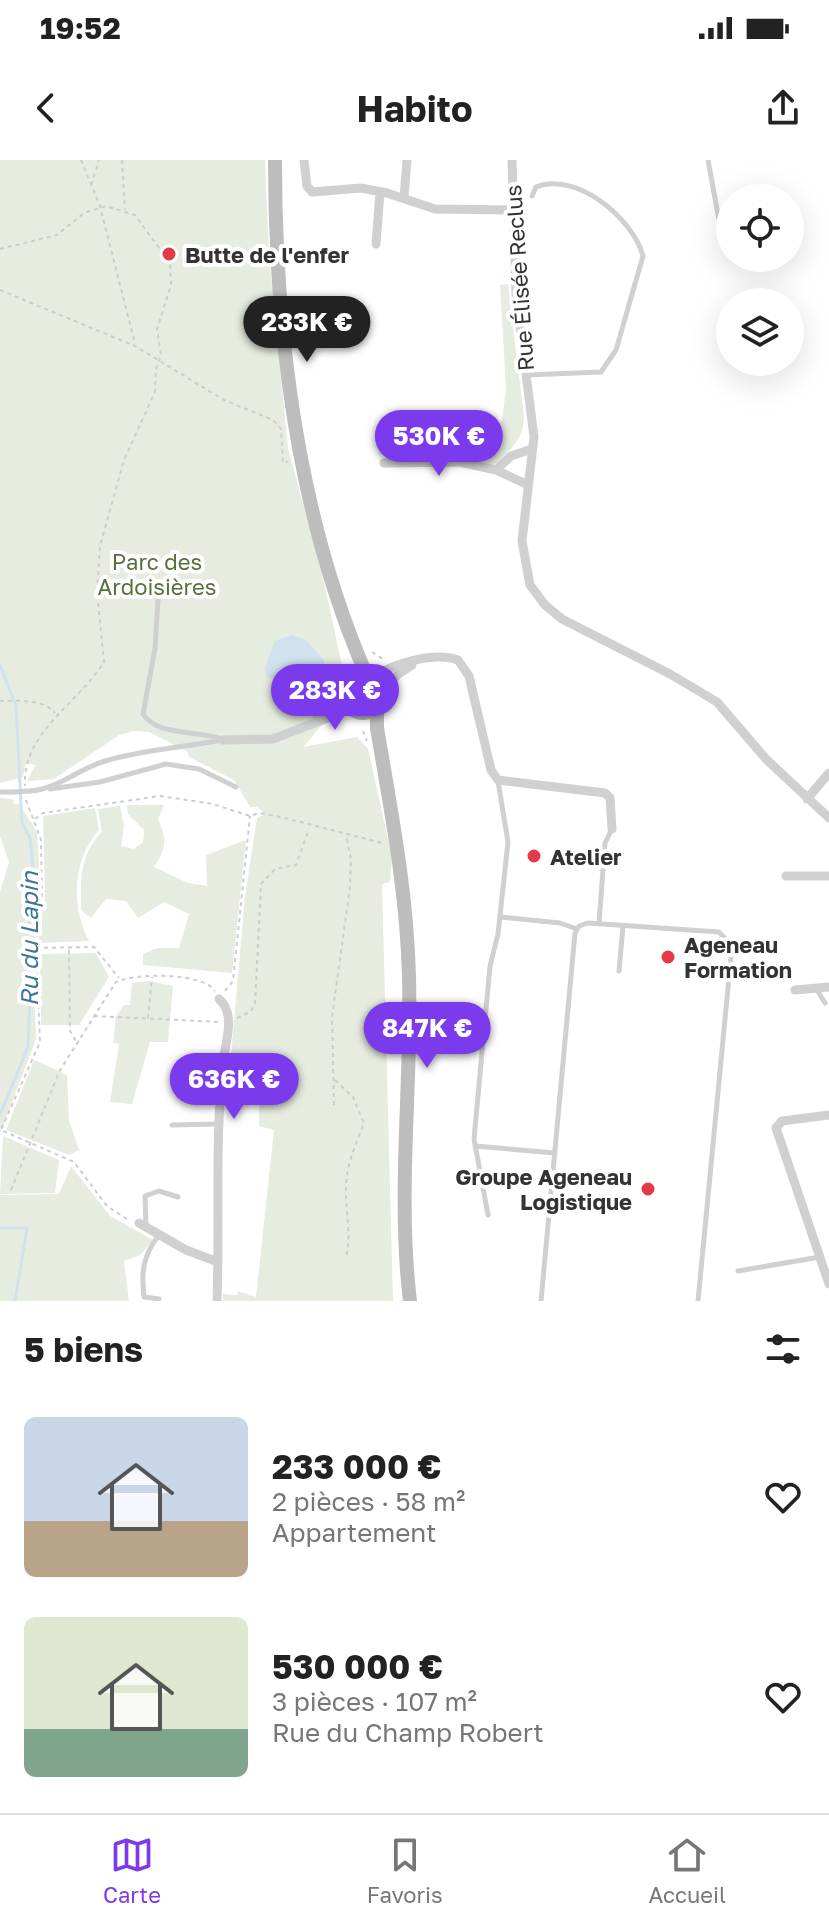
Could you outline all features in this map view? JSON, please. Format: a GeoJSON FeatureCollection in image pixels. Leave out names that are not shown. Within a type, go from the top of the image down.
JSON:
{"type":"FeatureCollection","features":[{"type":"Feature","properties":{"kind":"main road"},"geometry":{"type":"LineString","coordinates":[[275,160],[282,308],[302,459],[343,612],[370,675],[383,692],[377,708],[393,816],[393,845],[409,977],[405,1183],[410,1301]]}},
{"type":"Feature","properties":{"kind":"main road"},"geometry":{"type":"LineString","coordinates":[[343,612],[350,678],[343,694],[356,711],[383,764]]}},
{"type":"Feature","properties":{"kind":"main road"},"geometry":{"type":"LineString","coordinates":[[350,678],[370,675]]}},
{"type":"Feature","properties":{"kind":"main road"},"geometry":{"type":"LineString","coordinates":[[356,711],[377,708]]}},
{"type":"Feature","properties":{"kind":"street"},"geometry":{"type":"LineString","coordinates":[[304,160],[308,189],[314,192],[337,188],[380,192],[448,211],[513,210]]}},
{"type":"Feature","properties":{"kind":"street"},"geometry":{"type":"LineString","coordinates":[[404,198],[407,160]]}},
{"type":"Feature","properties":{"kind":"street","name":"Rue Élisée Reclus"},"geometry":{"type":"LineString","coordinates":[[512,160],[516,295],[532,449],[522,541],[530,585],[545,605],[562,619],[670,674],[717,702],[807,799],[829,818]]}},
{"type":"Feature","properties":{"kind":"street"},"geometry":{"type":"LineString","coordinates":[[376,244],[380,192]]}},
{"type":"Feature","properties":{"kind":"street"},"geometry":{"type":"LineString","coordinates":[[496,470],[511,456],[532,449]]}},
{"type":"Feature","properties":{"kind":"street"},"geometry":{"type":"LineString","coordinates":[[384,463],[460,462],[496,470],[528,485]]}},
{"type":"Feature","properties":{"kind":"street"},"geometry":{"type":"LineString","coordinates":[[370,675],[391,666],[447,656],[465,667],[491,770],[498,780],[605,793],[610,798],[612,829]]}},
{"type":"Feature","properties":{"kind":"street"},"geometry":{"type":"LineString","coordinates":[[383,692],[397,675],[418,662]]}},
{"type":"Feature","properties":{"kind":"street"},"geometry":{"type":"LineString","coordinates":[[308,725],[343,694]]}},
{"type":"Feature","properties":{"kind":"street"},"geometry":{"type":"LineString","coordinates":[[223,740],[273,739],[356,711]]}},
{"type":"Feature","properties":{"kind":"street"},"geometry":{"type":"LineString","coordinates":[[807,799],[829,773]]}},
{"type":"Feature","properties":{"kind":"street"},"geometry":{"type":"LineString","coordinates":[[786,876],[829,876]]}},
{"type":"Feature","properties":{"kind":"street"},"geometry":{"type":"LineString","coordinates":[[795,990],[829,987]]}},
{"type":"Feature","properties":{"kind":"street"},"geometry":{"type":"LineString","coordinates":[[217,1301],[217,1124],[228,1022],[225,1006],[219,999]]}},
{"type":"Feature","properties":{"kind":"street"},"geometry":{"type":"LineString","coordinates":[[829,1115],[782,1121],[776,1128],[823,1254],[829,1284]]}},
{"type":"Feature","properties":{"kind":"street"},"geometry":{"type":"LineString","coordinates":[[142,1224],[158,1236],[218,1262]]}},
{"type":"Feature","properties":{"kind":"lane"},"geometry":{"type":"LineString","coordinates":[[708,160],[716,204]]}},
{"type":"Feature","properties":{"kind":"lane"},"geometry":{"type":"LineString","coordinates":[[525,375],[601,372],[616,350],[643,256],[639,242],[624,223],[586,190],[562,182],[547,182],[536,187],[532,196]]}},
{"type":"Feature","properties":{"kind":"lane"},"geometry":{"type":"LineString","coordinates":[[159,583],[155,649],[143,714],[157,726],[205,733],[223,740]]}},
{"type":"Feature","properties":{"kind":"lane"},"geometry":{"type":"LineString","coordinates":[[45,790],[83,769],[149,748],[223,740]]}},
{"type":"Feature","properties":{"kind":"lane"},"geometry":{"type":"LineString","coordinates":[[0,792],[45,790],[100,782],[166,764],[199,769],[236,787]]}},
{"type":"Feature","properties":{"kind":"lane"},"geometry":{"type":"LineString","coordinates":[[488,1215],[475,1146],[490,966],[500,917],[508,842],[498,780]]}},
{"type":"Feature","properties":{"kind":"lane"},"geometry":{"type":"LineString","coordinates":[[599,924],[605,843],[612,829]]}},
{"type":"Feature","properties":{"kind":"lane"},"geometry":{"type":"LineString","coordinates":[[500,917],[560,923],[577,929]]}},
{"type":"Feature","properties":{"kind":"lane"},"geometry":{"type":"LineString","coordinates":[[541,1301],[577,929],[585,923],[719,932],[732,946],[698,1301]]}},
{"type":"Feature","properties":{"kind":"lane"},"geometry":{"type":"LineString","coordinates":[[619,971],[623,926]]}},
{"type":"Feature","properties":{"kind":"lane"},"geometry":{"type":"LineString","coordinates":[[816,989],[825,1003]]}},
{"type":"Feature","properties":{"kind":"lane"},"geometry":{"type":"LineString","coordinates":[[172,1125],[217,1124]]}},
{"type":"Feature","properties":{"kind":"lane"},"geometry":{"type":"LineString","coordinates":[[475,1146],[555,1153]]}},
{"type":"Feature","properties":{"kind":"lane"},"geometry":{"type":"LineString","coordinates":[[142,1224],[145,1196],[159,1191],[178,1197]]}},
{"type":"Feature","properties":{"kind":"lane"},"geometry":{"type":"LineString","coordinates":[[158,1236],[145,1255],[143,1285],[144,1297],[159,1299]]}},
{"type":"Feature","properties":{"kind":"lane"},"geometry":{"type":"LineString","coordinates":[[738,1271],[823,1254]]}},
{"type":"Feature","properties":{"kind":"path"},"geometry":{"type":"LineString","coordinates":[[81,160],[100,206],[135,346]]}},
{"type":"Feature","properties":{"kind":"path"},"geometry":{"type":"LineString","coordinates":[[91,185],[99,160]]}},
{"type":"Feature","properties":{"kind":"path"},"geometry":{"type":"LineString","coordinates":[[122,160],[125,211]]}},
{"type":"Feature","properties":{"kind":"path"},"geometry":{"type":"LineString","coordinates":[[0,249],[57,235],[84,213],[100,206],[125,211],[140,220],[170,263],[171,285],[157,329],[161,355],[153,399],[124,460],[100,546],[97,592],[104,662],[90,682],[56,714],[34,751],[25,779]]}},
{"type":"Feature","properties":{"kind":"path"},"geometry":{"type":"LineString","coordinates":[[0,290],[135,346],[224,400],[273,420],[281,429],[283,463],[302,459]]}},
{"type":"Feature","properties":{"kind":"path"},"geometry":{"type":"LineString","coordinates":[[3,701],[47,705],[56,714]]}},
{"type":"Feature","properties":{"kind":"path"},"geometry":{"type":"LineString","coordinates":[[34,819],[43,813],[160,796],[213,804],[250,816],[261,809]]}},
{"type":"Feature","properties":{"kind":"path"},"geometry":{"type":"LineString","coordinates":[[26,803],[40,833],[42,857],[42,901],[36,948],[40,1042],[1,1130],[74,1162],[107,1206],[119,1216],[142,1224]]}},
{"type":"Feature","properties":{"kind":"path"},"geometry":{"type":"LineString","coordinates":[[256,813],[393,845]]}},
{"type":"Feature","properties":{"kind":"path"},"geometry":{"type":"LineString","coordinates":[[119,979],[205,980],[219,999],[233,981],[250,816]]}},
{"type":"Feature","properties":{"kind":"path"},"geometry":{"type":"LineString","coordinates":[[93,1016],[228,1022],[250,1012],[255,1005],[261,884],[275,869],[297,863],[310,827]]}},
{"type":"Feature","properties":{"kind":"path"},"geometry":{"type":"LineString","coordinates":[[334,1105],[332,1017],[350,887],[346,834]]}},
{"type":"Feature","properties":{"kind":"path"},"geometry":{"type":"LineString","coordinates":[[36,948],[94,947],[119,979]]}},
{"type":"Feature","properties":{"kind":"path"},"geometry":{"type":"LineString","coordinates":[[69,948],[70,1031],[77,1042]]}},
{"type":"Feature","properties":{"kind":"path"},"geometry":{"type":"LineString","coordinates":[[148,1020],[152,977]]}},
{"type":"Feature","properties":{"kind":"path"},"geometry":{"type":"LineString","coordinates":[[11,1190],[61,1069],[119,979]]}},
{"type":"Feature","properties":{"kind":"path"},"geometry":{"type":"LineString","coordinates":[[335,1080],[353,1097],[364,1123],[349,1160],[346,1198],[351,1236],[346,1257]]}},
{"type":"Feature","properties":{"kind":"green space","name":"Parc des Ardoisières"},"geometry":{"type":"Polygon","coordinates":[[[0,160],[265,160],[269,256],[288,448],[325,586],[346,685],[335,710],[303,747],[357,737],[368,749],[392,857],[390,882],[382,884],[393,1301],[223,1301],[223,1294],[237,1295],[238,1291],[256,1297],[274,1130],[259,1126],[259,1081],[229,1079],[245,896],[257,818],[265,814],[257,807],[250,807],[234,780],[149,732],[133,731],[119,735],[54,779],[27,781],[36,765],[26,763],[23,777],[0,783],[0,160]]]}},
{"type":"Feature","properties":{"kind":"green space"},"geometry":{"type":"Polygon","coordinates":[[[508,284],[524,418],[514,445],[493,466],[379,454],[380,449],[472,454],[474,443],[502,421],[506,388],[500,285],[508,284]]]}},
{"type":"Feature","properties":{"kind":"green space"},"geometry":{"type":"Polygon","coordinates":[[[0,798],[13,799],[14,804],[19,804],[37,832],[39,863],[33,954],[36,1039],[0,1134],[0,892],[9,862],[0,836],[0,798]]]}},
{"type":"Feature","properties":{"kind":"green space"},"geometry":{"type":"Polygon","coordinates":[[[127,805],[164,805],[158,819],[164,843],[154,867],[188,883],[207,886],[206,855],[246,840],[232,973],[143,965],[143,954],[157,948],[179,948],[189,914],[164,902],[138,918],[126,901],[106,899],[91,918],[81,910],[85,859],[102,832],[98,809],[120,806],[124,826],[121,846],[134,849],[143,842],[144,830],[128,814],[127,805]]]}},
{"type":"Feature","properties":{"kind":"green space"},"geometry":{"type":"Polygon","coordinates":[[[95,808],[99,830],[84,855],[77,884],[79,913],[89,941],[38,943],[45,896],[43,816],[95,808]]]}},
{"type":"Feature","properties":{"kind":"green space"},"geometry":{"type":"Polygon","coordinates":[[[96,953],[109,977],[79,1025],[41,1025],[40,954],[96,953]]]}},
{"type":"Feature","properties":{"kind":"green space"},"geometry":{"type":"Polygon","coordinates":[[[149,981],[173,986],[168,1042],[150,1042],[132,1104],[110,1102],[119,1044],[113,1043],[116,1016],[124,1005],[130,1005],[132,983],[149,981]]]}},
{"type":"Feature","properties":{"kind":"green space"},"geometry":{"type":"Polygon","coordinates":[[[34,1060],[67,1075],[69,1120],[79,1150],[69,1155],[6,1130],[34,1060]]]}},
{"type":"Feature","properties":{"kind":"green space"},"geometry":{"type":"Polygon","coordinates":[[[3,1136],[59,1160],[55,1193],[0,1194],[3,1136]]]}},
{"type":"Feature","properties":{"kind":"green space"},"geometry":{"type":"Polygon","coordinates":[[[71,1166],[110,1216],[153,1240],[140,1255],[124,1261],[129,1301],[0,1301],[0,1195],[59,1194],[71,1166]]]}},
{"type":"Feature","properties":{"kind":"water"},"geometry":{"type":"Polygon","coordinates":[[[292,635],[306,640],[324,660],[324,672],[303,682],[266,677],[265,667],[275,641],[292,635]]]}},
{"type":"Feature","properties":{"kind":"waterway","name":"Ru du Lapin"},"geometry":{"type":"LineString","coordinates":[[0,665],[16,706],[22,823],[30,838],[33,906],[26,935],[30,996],[28,1047],[0,1115]]}},
{"type":"Feature","properties":{"kind":"waterway","name":"Ru du Lapin"},"geometry":{"type":"LineString","coordinates":[[0,1228],[27,1228],[15,1301]]}},
{"type":"Feature","properties":{"kind":"place","name":"Butte de l'enfer"},"geometry":{"type":"Point","coordinates":[169,254]}},
{"type":"Feature","properties":{"kind":"place","name":"Atelier"},"geometry":{"type":"Point","coordinates":[534,856]}},
{"type":"Feature","properties":{"kind":"place","name":"Ageneau Formation"},"geometry":{"type":"Point","coordinates":[668,957]}},
{"type":"Feature","properties":{"kind":"place","name":"Groupe Ageneau Logistique"},"geometry":{"type":"Point","coordinates":[648,1189]}}]}
